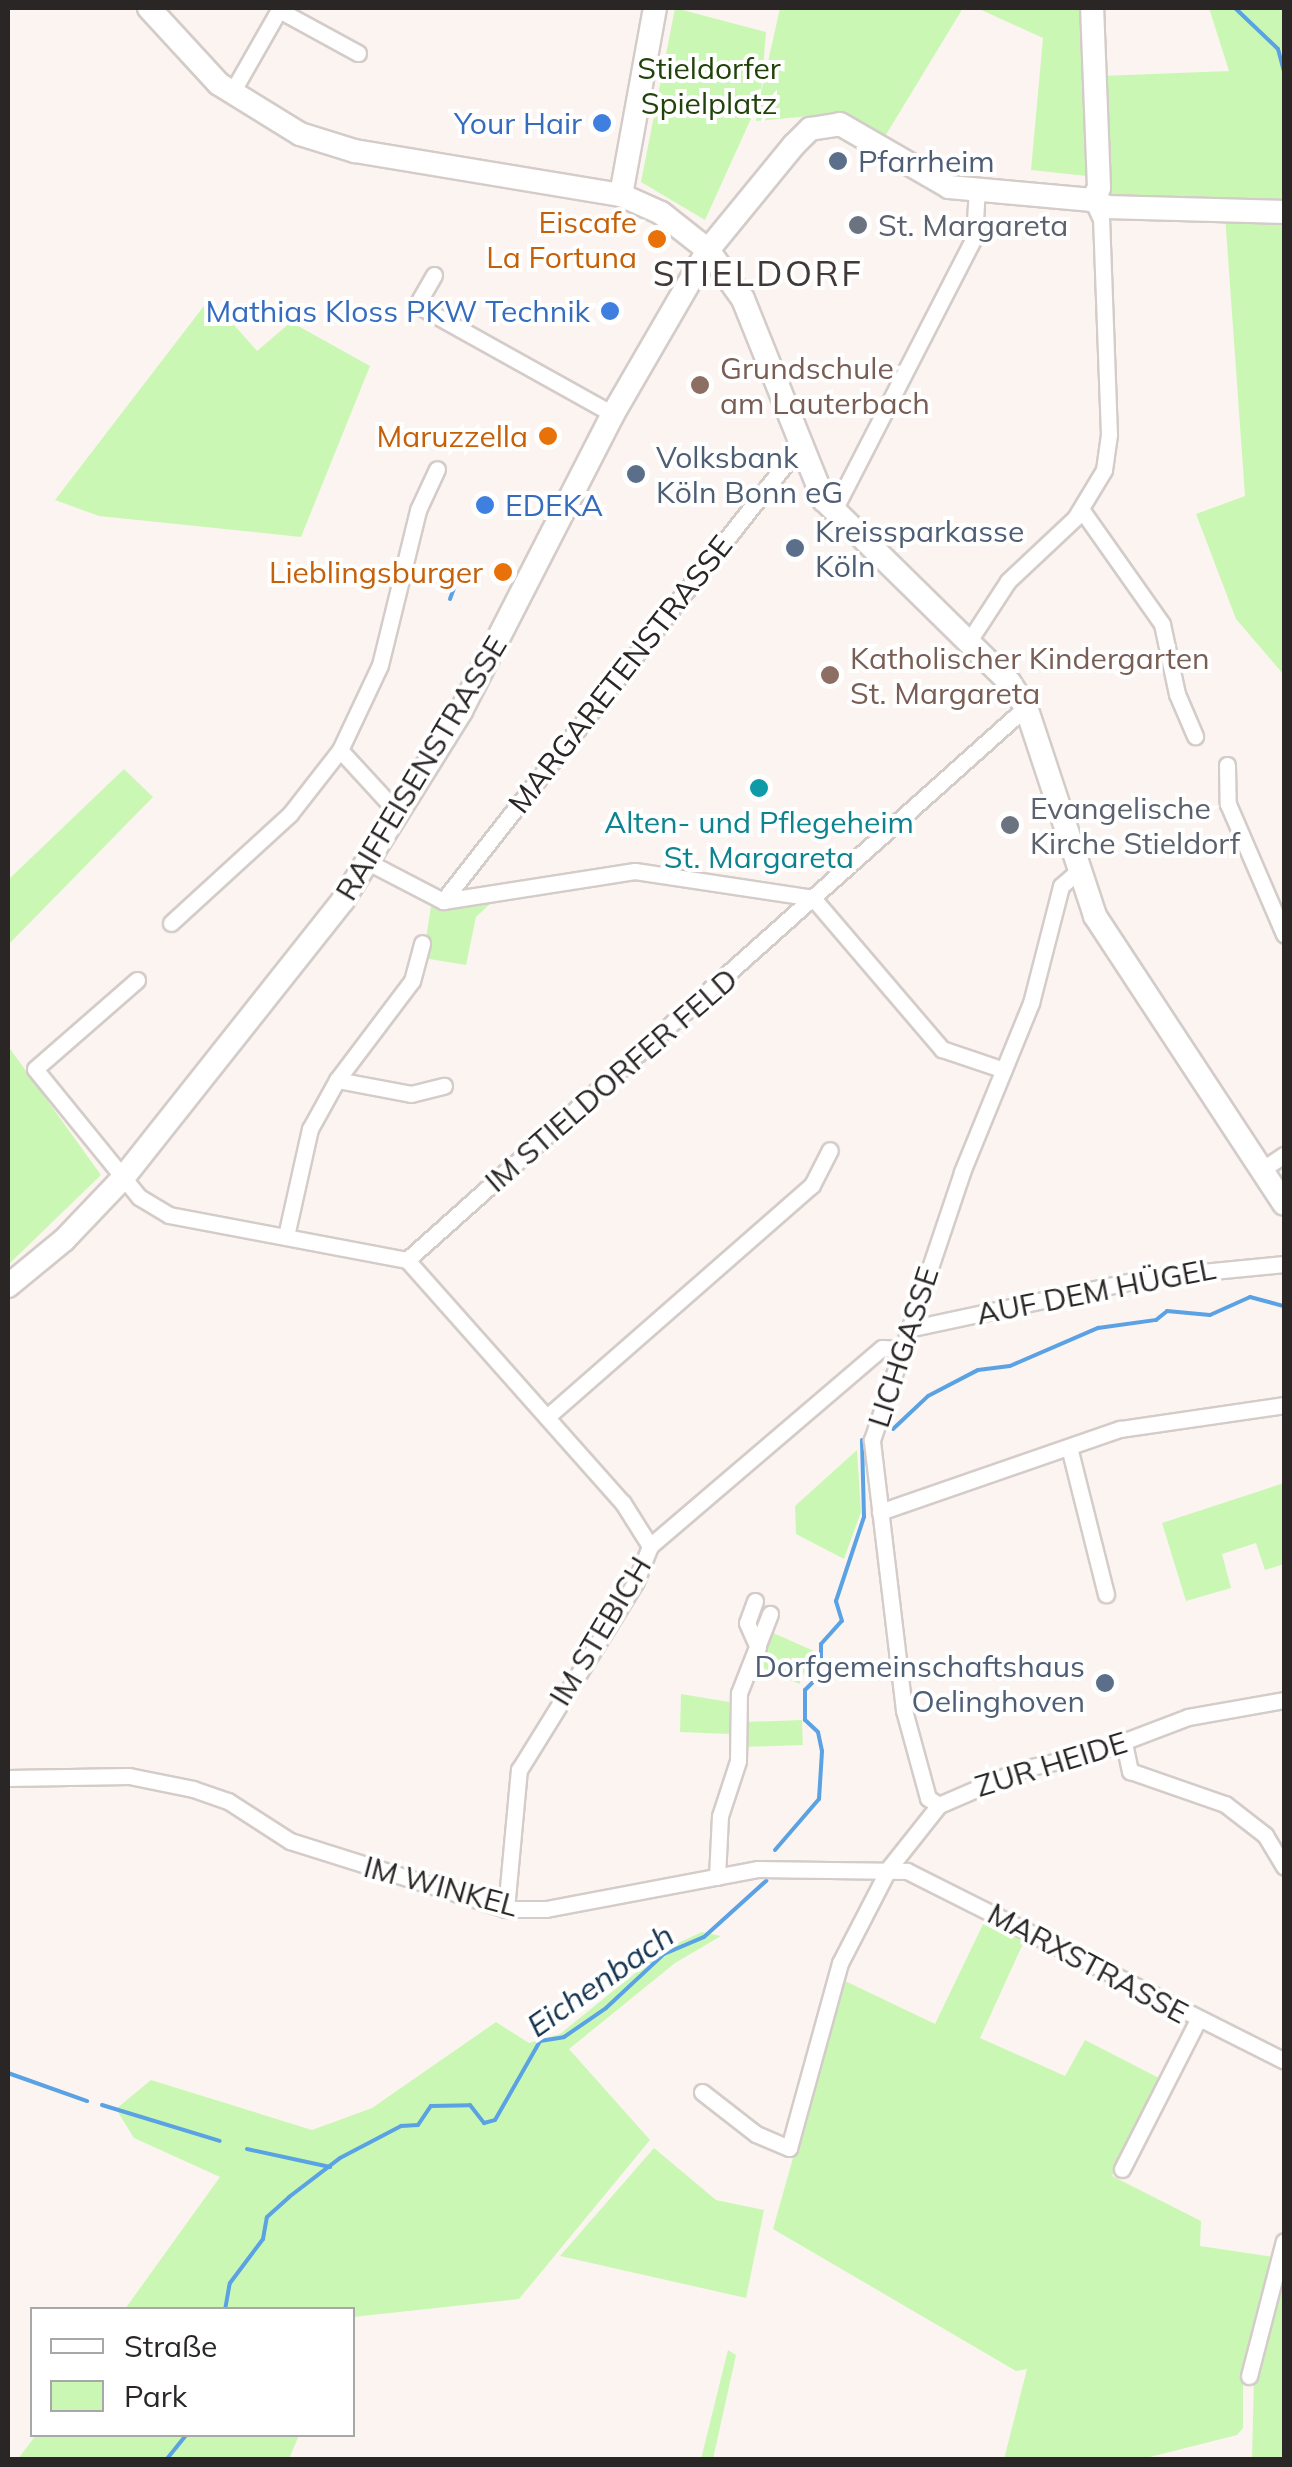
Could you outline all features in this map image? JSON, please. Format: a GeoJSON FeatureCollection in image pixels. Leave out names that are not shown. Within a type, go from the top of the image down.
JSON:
{"type":"FeatureCollection","features":[{"type":"Feature","properties":{"kind":"main road"},"geometry":{"type":"LineString","coordinates":[[149,8],[232,94],[300,134],[355,151],[621,194],[662,212],[708,250],[743,299],[798,448],[833,512],[1026,706],[1077,872],[1122,963],[1284,1204]]}},
{"type":"Feature","properties":{"kind":"main road"},"geometry":{"type":"LineString","coordinates":[[621,194],[655,8]]}},
{"type":"Feature","properties":{"kind":"main road"},"geometry":{"type":"LineString","coordinates":[[1092,8],[1098,188],[1092,200]]}},
{"type":"Feature","properties":{"kind":"main road","name":"RAIFFEISENSTRASSE"},"geometry":{"type":"LineString","coordinates":[[8,1286],[64,1240],[122,1178],[314,940],[461,711],[614,414],[708,250],[794,144],[828,123],[840,124],[930,180],[977,188]]}},
{"type":"Feature","properties":{"kind":"main road"},"geometry":{"type":"LineString","coordinates":[[977,188],[1092,200],[1108,208],[1284,212]]}},
{"type":"Feature","properties":{"kind":"street"},"geometry":{"type":"LineString","coordinates":[[232,94],[278,10],[358,53]]}},
{"type":"Feature","properties":{"kind":"street"},"geometry":{"type":"LineString","coordinates":[[833,512],[974,238],[977,188]]}},
{"type":"Feature","properties":{"kind":"street"},"geometry":{"type":"LineString","coordinates":[[967,644],[1027,559],[1081,509],[1108,452],[1101,220],[1092,200]]}},
{"type":"Feature","properties":{"kind":"street"},"geometry":{"type":"LineString","coordinates":[[434,275],[417,306],[614,414]]}},
{"type":"Feature","properties":{"kind":"street","name":"MARGARETENSTRASSE"},"geometry":{"type":"LineString","coordinates":[[444,900],[798,448]]}},
{"type":"Feature","properties":{"kind":"street"},"geometry":{"type":"LineString","coordinates":[[171,923],[290,814],[340,750],[380,665],[418,510],[437,469]]}},
{"type":"Feature","properties":{"kind":"street"},"geometry":{"type":"LineString","coordinates":[[1081,509],[1162,624],[1177,694],[1195,736]]}},
{"type":"Feature","properties":{"kind":"street","name":"IM STIELDORFER FELD"},"geometry":{"type":"LineString","coordinates":[[407,1260],[1026,706]]}},
{"type":"Feature","properties":{"kind":"street"},"geometry":{"type":"LineString","coordinates":[[340,750],[397,812]]}},
{"type":"Feature","properties":{"kind":"street"},"geometry":{"type":"LineString","coordinates":[[1226,766],[1228,804],[1284,934]]}},
{"type":"Feature","properties":{"kind":"street"},"geometry":{"type":"LineString","coordinates":[[366,861],[444,900],[635,871],[813,898],[942,1049],[1004,1070]]}},
{"type":"Feature","properties":{"kind":"street","name":"LICHGASSE"},"geometry":{"type":"LineString","coordinates":[[939,1805],[928,1798],[904,1710],[872,1440],[900,1349],[1032,1003],[1061,886],[1077,872]]}},
{"type":"Feature","properties":{"kind":"street"},"geometry":{"type":"LineString","coordinates":[[286,1236],[310,1130],[337,1080],[412,981],[422,943]]}},
{"type":"Feature","properties":{"kind":"street"},"geometry":{"type":"LineString","coordinates":[[137,980],[36,1069],[122,1178],[151,1208],[169,1215],[407,1260],[622,1503],[650,1546]]}},
{"type":"Feature","properties":{"kind":"street"},"geometry":{"type":"LineString","coordinates":[[337,1080],[411,1094],[444,1086]]}},
{"type":"Feature","properties":{"kind":"street"},"geometry":{"type":"LineString","coordinates":[[547,1417],[812,1185],[830,1150]]}},
{"type":"Feature","properties":{"kind":"street"},"geometry":{"type":"LineString","coordinates":[[1263,1168],[1284,1155]]}},
{"type":"Feature","properties":{"kind":"street","name":"AUF DEM HÜGEL"},"geometry":{"type":"LineString","coordinates":[[908,1329],[1151,1277],[1284,1264]]}},
{"type":"Feature","properties":{"kind":"street","name":"IM STEBICH"},"geometry":{"type":"LineString","coordinates":[[506,1909],[519,1770],[624,1602],[650,1546],[882,1348],[900,1349]]}},
{"type":"Feature","properties":{"kind":"street"},"geometry":{"type":"LineString","coordinates":[[880,1512],[1120,1429],[1284,1406]]}},
{"type":"Feature","properties":{"kind":"street"},"geometry":{"type":"LineString","coordinates":[[1068,1447],[1106,1594]]}},
{"type":"Feature","properties":{"kind":"street"},"geometry":{"type":"LineString","coordinates":[[755,1601],[747,1623],[758,1648]]}},
{"type":"Feature","properties":{"kind":"street"},"geometry":{"type":"LineString","coordinates":[[717,1877],[720,1816],[738,1761],[738,1692],[770,1614]]}},
{"type":"Feature","properties":{"kind":"street","name":"ZUR HEIDE"},"geometry":{"type":"LineString","coordinates":[[702,2092],[756,2134],[789,2148],[840,1963],[890,1868],[939,1805],[1022,1769],[1124,1743],[1188,1717],[1284,1700]]}},
{"type":"Feature","properties":{"kind":"street"},"geometry":{"type":"LineString","coordinates":[[1124,1743],[1130,1771],[1225,1804],[1265,1835],[1284,1867]]}},
{"type":"Feature","properties":{"kind":"street","name":"IM WINKEL"},"geometry":{"type":"LineString","coordinates":[[8,1778],[129,1776],[192,1788],[228,1801],[302,1845],[506,1909],[546,1909],[758,1869],[890,1868]]}},
{"type":"Feature","properties":{"kind":"street","name":"MARXSTRASSE"},"geometry":{"type":"LineString","coordinates":[[890,1868],[932,1881],[1198,2020],[1284,2060]]}},
{"type":"Feature","properties":{"kind":"street"},"geometry":{"type":"LineString","coordinates":[[1122,2170],[1198,2020]]}},
{"type":"Feature","properties":{"kind":"street"},"geometry":{"type":"LineString","coordinates":[[1249,2376],[1284,2241]]}},
{"type":"Feature","properties":{"kind":"green space","name":"Stieldorfer Spielplatz"},"geometry":{"type":"Polygon","coordinates":[[[675,8],[766,32],[761,93],[780,8],[963,8],[884,138],[842,113],[756,121],[759,101],[705,220],[641,182],[675,8]]]}},
{"type":"Feature","properties":{"kind":"green space"},"geometry":{"type":"Polygon","coordinates":[[[977,8],[1083,8],[1087,176],[1031,170],[1043,38],[977,8]]]}},
{"type":"Feature","properties":{"kind":"green space"},"geometry":{"type":"Polygon","coordinates":[[[1209,8],[1284,8],[1284,204],[1116,202],[1105,193],[1101,76],[1229,71],[1209,8]]]}},
{"type":"Feature","properties":{"kind":"green space"},"geometry":{"type":"Polygon","coordinates":[[[1225,215],[1284,217],[1284,675],[1236,619],[1196,514],[1245,496],[1225,215]]]}},
{"type":"Feature","properties":{"kind":"green space"},"geometry":{"type":"Polygon","coordinates":[[[210,298],[257,351],[291,322],[370,366],[301,537],[99,516],[55,500],[210,298]]]}},
{"type":"Feature","properties":{"kind":"green space"},"geometry":{"type":"Polygon","coordinates":[[[124,769],[153,797],[8,945],[8,880],[124,769]]]}},
{"type":"Feature","properties":{"kind":"green space"},"geometry":{"type":"Polygon","coordinates":[[[492,902],[476,917],[466,965],[423,958],[431,906],[492,902]]]}},
{"type":"Feature","properties":{"kind":"green space"},"geometry":{"type":"Polygon","coordinates":[[[8,1046],[101,1175],[8,1265],[8,1046]]]}},
{"type":"Feature","properties":{"kind":"green space"},"geometry":{"type":"Polygon","coordinates":[[[857,1450],[861,1512],[844,1559],[796,1534],[795,1506],[857,1450]]]}},
{"type":"Feature","properties":{"kind":"green space"},"geometry":{"type":"Polygon","coordinates":[[[1284,1483],[1284,1564],[1265,1570],[1256,1543],[1222,1554],[1231,1588],[1186,1601],[1162,1523],[1284,1483]]]}},
{"type":"Feature","properties":{"kind":"green space"},"geometry":{"type":"Polygon","coordinates":[[[771,1632],[814,1651],[799,1684],[756,1665],[771,1632]]]}},
{"type":"Feature","properties":{"kind":"green space"},"geometry":{"type":"Polygon","coordinates":[[[681,1694],[729,1702],[729,1734],[680,1732],[681,1694]]]}},
{"type":"Feature","properties":{"kind":"green space"},"geometry":{"type":"Polygon","coordinates":[[[802,1720],[803,1745],[744,1747],[743,1722],[802,1720]]]}},
{"type":"Feature","properties":{"kind":"green space"},"geometry":{"type":"Polygon","coordinates":[[[986,1918],[1026,1937],[980,2038],[1065,2076],[1085,2040],[1159,2078],[1112,2176],[1201,2221],[1200,2246],[1280,2258],[1243,2382],[1243,2428],[1237,2435],[1142,2459],[1004,2459],[1027,2369],[1016,2371],[773,2229],[843,1980],[935,2024],[986,1918]]]}},
{"type":"Feature","properties":{"kind":"green space"},"geometry":{"type":"Polygon","coordinates":[[[702,1932],[721,1936],[675,1963],[569,2049],[650,2140],[519,2299],[355,2317],[355,2307],[126,2307],[220,2177],[134,2138],[116,2109],[151,2080],[312,2130],[372,2108],[496,2022],[529,2043],[560,2034],[665,1949],[702,1932]]]}},
{"type":"Feature","properties":{"kind":"green space"},"geometry":{"type":"Polygon","coordinates":[[[654,2148],[716,2200],[764,2210],[746,2298],[560,2256],[654,2148]]]}},
{"type":"Feature","properties":{"kind":"green space"},"geometry":{"type":"Polygon","coordinates":[[[1284,2256],[1284,2459],[1252,2459],[1254,2375],[1284,2256]]]}},
{"type":"Feature","properties":{"kind":"green space"},"geometry":{"type":"Polygon","coordinates":[[[728,2350],[736,2355],[713,2459],[701,2459],[728,2350]]]}},
{"type":"Feature","properties":{"kind":"green space"},"geometry":{"type":"Polygon","coordinates":[[[34,2437],[298,2437],[289,2459],[18,2459],[34,2437]]]}},
{"type":"Feature","properties":{"kind":"waterway"},"geometry":{"type":"LineString","coordinates":[[1235,8],[1278,49],[1284,72]]}},
{"type":"Feature","properties":{"kind":"waterway"},"geometry":{"type":"LineString","coordinates":[[450,599],[461,568]]}},
{"type":"Feature","properties":{"kind":"waterway","name":"Eichenbach"},"geometry":{"type":"LineString","coordinates":[[893,1429],[928,1396],[978,1370],[1010,1366],[1098,1328],[1156,1320],[1167,1311],[1210,1315],[1250,1297],[1284,1306]]}},
{"type":"Feature","properties":{"kind":"waterway","name":"Eichenbach"},"geometry":{"type":"LineString","coordinates":[[775,1850],[819,1799],[822,1751],[818,1732],[805,1720],[805,1690],[821,1674],[821,1644],[842,1621],[836,1601],[864,1517],[862,1440]]}},
{"type":"Feature","properties":{"kind":"waterway","name":"Eichenbach"},"geometry":{"type":"LineString","coordinates":[[226,2307],[230,2283],[263,2239],[267,2217],[289,2197],[340,2158],[401,2126],[418,2125],[431,2106],[470,2105],[484,2123],[495,2120],[540,2041],[564,2037],[606,2008],[664,1954],[704,1937],[766,1881]]}},
{"type":"Feature","properties":{"kind":"waterway"},"geometry":{"type":"LineString","coordinates":[[8,2073],[87,2101]]}},
{"type":"Feature","properties":{"kind":"waterway"},"geometry":{"type":"LineString","coordinates":[[102,2105],[220,2141]]}},
{"type":"Feature","properties":{"kind":"waterway"},"geometry":{"type":"LineString","coordinates":[[247,2149],[330,2167]]}},
{"type":"Feature","properties":{"kind":"waterway","name":"Eichenbach"},"geometry":{"type":"LineString","coordinates":[[166,2460],[185,2437]]}},
{"type":"Feature","properties":{"kind":"place","name":"Your Hair"},"geometry":{"type":"Point","coordinates":[602,123]}},
{"type":"Feature","properties":{"kind":"place","name":"Pfarrheim"},"geometry":{"type":"Point","coordinates":[838,161]}},
{"type":"Feature","properties":{"kind":"place","name":"St. Margareta"},"geometry":{"type":"Point","coordinates":[858,225]}},
{"type":"Feature","properties":{"kind":"place","name":"Eiscafe La Fortuna"},"geometry":{"type":"Point","coordinates":[657,239]}},
{"type":"Feature","properties":{"kind":"place","name":"Mathias Kloss PKW Technik"},"geometry":{"type":"Point","coordinates":[610,311]}},
{"type":"Feature","properties":{"kind":"place","name":"Grundschule am Lauterbach"},"geometry":{"type":"Point","coordinates":[700,385]}},
{"type":"Feature","properties":{"kind":"place","name":"Maruzzella"},"geometry":{"type":"Point","coordinates":[548,436]}},
{"type":"Feature","properties":{"kind":"place","name":"Volksbank Köln Bonn eG"},"geometry":{"type":"Point","coordinates":[636,474]}},
{"type":"Feature","properties":{"kind":"place","name":"EDEKA"},"geometry":{"type":"Point","coordinates":[485,505]}},
{"type":"Feature","properties":{"kind":"place","name":"Kreissparkasse Köln"},"geometry":{"type":"Point","coordinates":[795,548]}},
{"type":"Feature","properties":{"kind":"place","name":"Lieblingsburger"},"geometry":{"type":"Point","coordinates":[503,572]}},
{"type":"Feature","properties":{"kind":"place","name":"Katholischer Kindergarten St. Margareta"},"geometry":{"type":"Point","coordinates":[830,675]}},
{"type":"Feature","properties":{"kind":"place","name":"Alten- und Pflegeheim St. Margareta"},"geometry":{"type":"Point","coordinates":[759,788]}},
{"type":"Feature","properties":{"kind":"place","name":"Evangelische Kirche Stieldorf"},"geometry":{"type":"Point","coordinates":[1010,825]}},
{"type":"Feature","properties":{"kind":"place","name":"Dorfgemeinschaftshaus Oelinghoven"},"geometry":{"type":"Point","coordinates":[1105,1683]}},
{"type":"Feature","properties":{"kind":"district","name":"STIELDORF"},"geometry":{"type":"Point","coordinates":[758,273]}}]}
